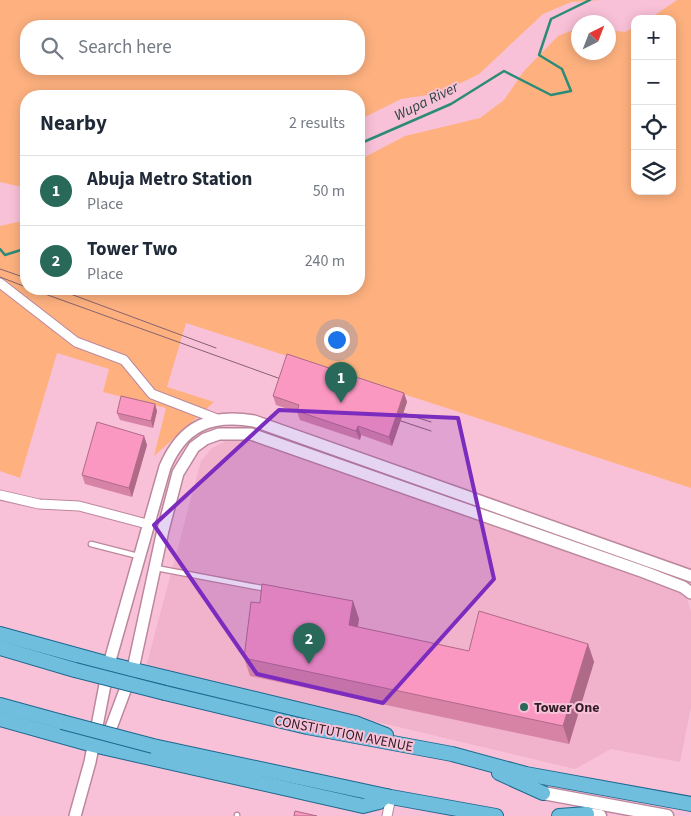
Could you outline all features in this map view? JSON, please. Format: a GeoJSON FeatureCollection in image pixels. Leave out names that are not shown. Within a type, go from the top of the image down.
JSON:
{"type":"FeatureCollection","features":[{"type":"Feature","properties":{"kind":"main road"},"geometry":{"type":"LineString","coordinates":[[0,634],[109,664],[355,723],[417,747]]}},
{"type":"Feature","properties":{"kind":"main road","name":"CONSTITUTION AVENUE"},"geometry":{"type":"LineString","coordinates":[[0,648],[75,670],[307,728],[417,747],[472,759],[526,774],[691,804]]}},
{"type":"Feature","properties":{"kind":"main road"},"geometry":{"type":"LineString","coordinates":[[0,705],[153,746],[389,796],[496,816]]}},
{"type":"Feature","properties":{"kind":"main road"},"geometry":{"type":"LineString","coordinates":[[0,719],[97,746],[363,806],[379,802],[389,796]]}},
{"type":"Feature","properties":{"kind":"main road"},"geometry":{"type":"LineString","coordinates":[[472,759],[544,793],[661,815]]}},
{"type":"Feature","properties":{"kind":"main road"},"geometry":{"type":"LineString","coordinates":[[558,816],[593,815]]}},
{"type":"Feature","properties":{"kind":"street"},"geometry":{"type":"LineString","coordinates":[[0,282],[76,342],[124,360],[152,394],[217,418],[254,421],[691,576]]}},
{"type":"Feature","properties":{"kind":"street"},"geometry":{"type":"LineString","coordinates":[[97,746],[109,664],[147,524],[172,451],[182,438],[197,427],[217,418]]}},
{"type":"Feature","properties":{"kind":"street"},"geometry":{"type":"LineString","coordinates":[[75,816],[90,762],[97,746],[113,726],[133,669],[178,473],[194,447],[205,439],[219,434],[251,434],[684,586],[691,593]]}},
{"type":"Feature","properties":{"kind":"street"},"geometry":{"type":"LineString","coordinates":[[0,494],[39,504],[79,506],[147,524]]}},
{"type":"Feature","properties":{"kind":"street"},"geometry":{"type":"LineString","coordinates":[[388,816],[389,796]]}},
{"type":"Feature","properties":{"kind":"lane"},"geometry":{"type":"LineString","coordinates":[[91,544],[138,556]]}},
{"type":"Feature","properties":{"kind":"lane"},"geometry":{"type":"LineString","coordinates":[[155,568],[274,591]]}},
{"type":"Feature","properties":{"kind":"highlighted area"},"geometry":{"type":"Polygon","coordinates":[[[279,410],[458,418],[494,579],[383,703],[257,674],[154,525],[279,410]]]}},
{"type":"Feature","properties":{"kind":"shaded area"},"geometry":{"type":"Polygon","coordinates":[[[0,0],[601,0],[571,2],[543,14],[479,74],[441,93],[401,99],[365,117],[365,90],[20,90],[20,187],[0,182],[0,0]]]}},
{"type":"Feature","properties":{"kind":"shaded area"},"geometry":{"type":"Polygon","coordinates":[[[677,0],[691,0],[691,488],[186,323],[167,387],[214,402],[154,456],[166,408],[103,392],[109,369],[57,353],[20,478],[0,471],[0,226],[20,221],[20,295],[365,295],[365,157],[405,136],[480,118],[504,100],[524,71],[558,36],[571,31],[571,60],[616,60],[616,31],[625,32],[631,29],[631,195],[676,195],[676,15],[655,15],[677,0]]]}},
{"type":"Feature","properties":{"kind":"shaded area"},"geometry":{"type":"Polygon","coordinates":[[[230,439],[250,439],[686,594],[691,612],[691,707],[680,762],[611,749],[575,769],[146,667],[201,461],[212,448],[230,439]]]}},
{"type":"Feature","properties":{"kind":"building"},"geometry":{"type":"Polygon","coordinates":[[[287,354],[404,393],[389,437],[358,426],[356,431],[297,411],[299,405],[273,396],[287,354]]]}},
{"type":"Feature","properties":{"kind":"building"},"geometry":{"type":"Polygon","coordinates":[[[121,396],[155,404],[151,421],[117,413],[121,396]]]}},
{"type":"Feature","properties":{"kind":"building"},"geometry":{"type":"Polygon","coordinates":[[[97,422],[144,436],[129,488],[82,475],[97,422]]]}},
{"type":"Feature","properties":{"kind":"building"},"geometry":{"type":"Polygon","coordinates":[[[262,584],[353,601],[349,625],[469,651],[479,611],[588,644],[563,726],[244,658],[251,602],[260,603],[262,584]]]}},
{"type":"Feature","properties":{"kind":"building"},"geometry":{"type":"Polygon","coordinates":[[[295,811],[317,816],[294,816],[295,811]]]}},
{"type":"Feature","properties":{"kind":"waterway","name":"Wupa River"},"geometry":{"type":"LineString","coordinates":[[365,141],[451,104],[504,71],[551,95],[571,91],[562,69],[539,55],[551,19],[590,0]]}},
{"type":"Feature","properties":{"kind":"waterway","name":"Wupa River"},"geometry":{"type":"LineString","coordinates":[[0,249],[5,255],[20,250]]}},
{"type":"Feature","properties":{"kind":"tram line"},"geometry":{"type":"LineString","coordinates":[[0,269],[20,276]]}},
{"type":"Feature","properties":{"kind":"tram line"},"geometry":{"type":"LineString","coordinates":[[0,277],[20,285]]}},
{"type":"Feature","properties":{"kind":"tram line"},"geometry":{"type":"LineString","coordinates":[[48,295],[292,383]]}},
{"type":"Feature","properties":{"kind":"tram line"},"geometry":{"type":"LineString","coordinates":[[73,295],[216,348]]}},
{"type":"Feature","properties":{"kind":"tram line"},"geometry":{"type":"LineString","coordinates":[[391,409],[431,422]]}},
{"type":"Feature","properties":{"kind":"tram line"},"geometry":{"type":"LineString","coordinates":[[386,416],[431,431]]}},
{"type":"Feature","properties":{"kind":"place","name":"Abuja Metro Station"},"geometry":{"type":"Point","coordinates":[341,403]}},
{"type":"Feature","properties":{"kind":"place","name":"Tower Two"},"geometry":{"type":"Point","coordinates":[309,664]}},
{"type":"Feature","properties":{"kind":"place","name":"Tower One"},"geometry":{"type":"Point","coordinates":[524,707]}}]}
